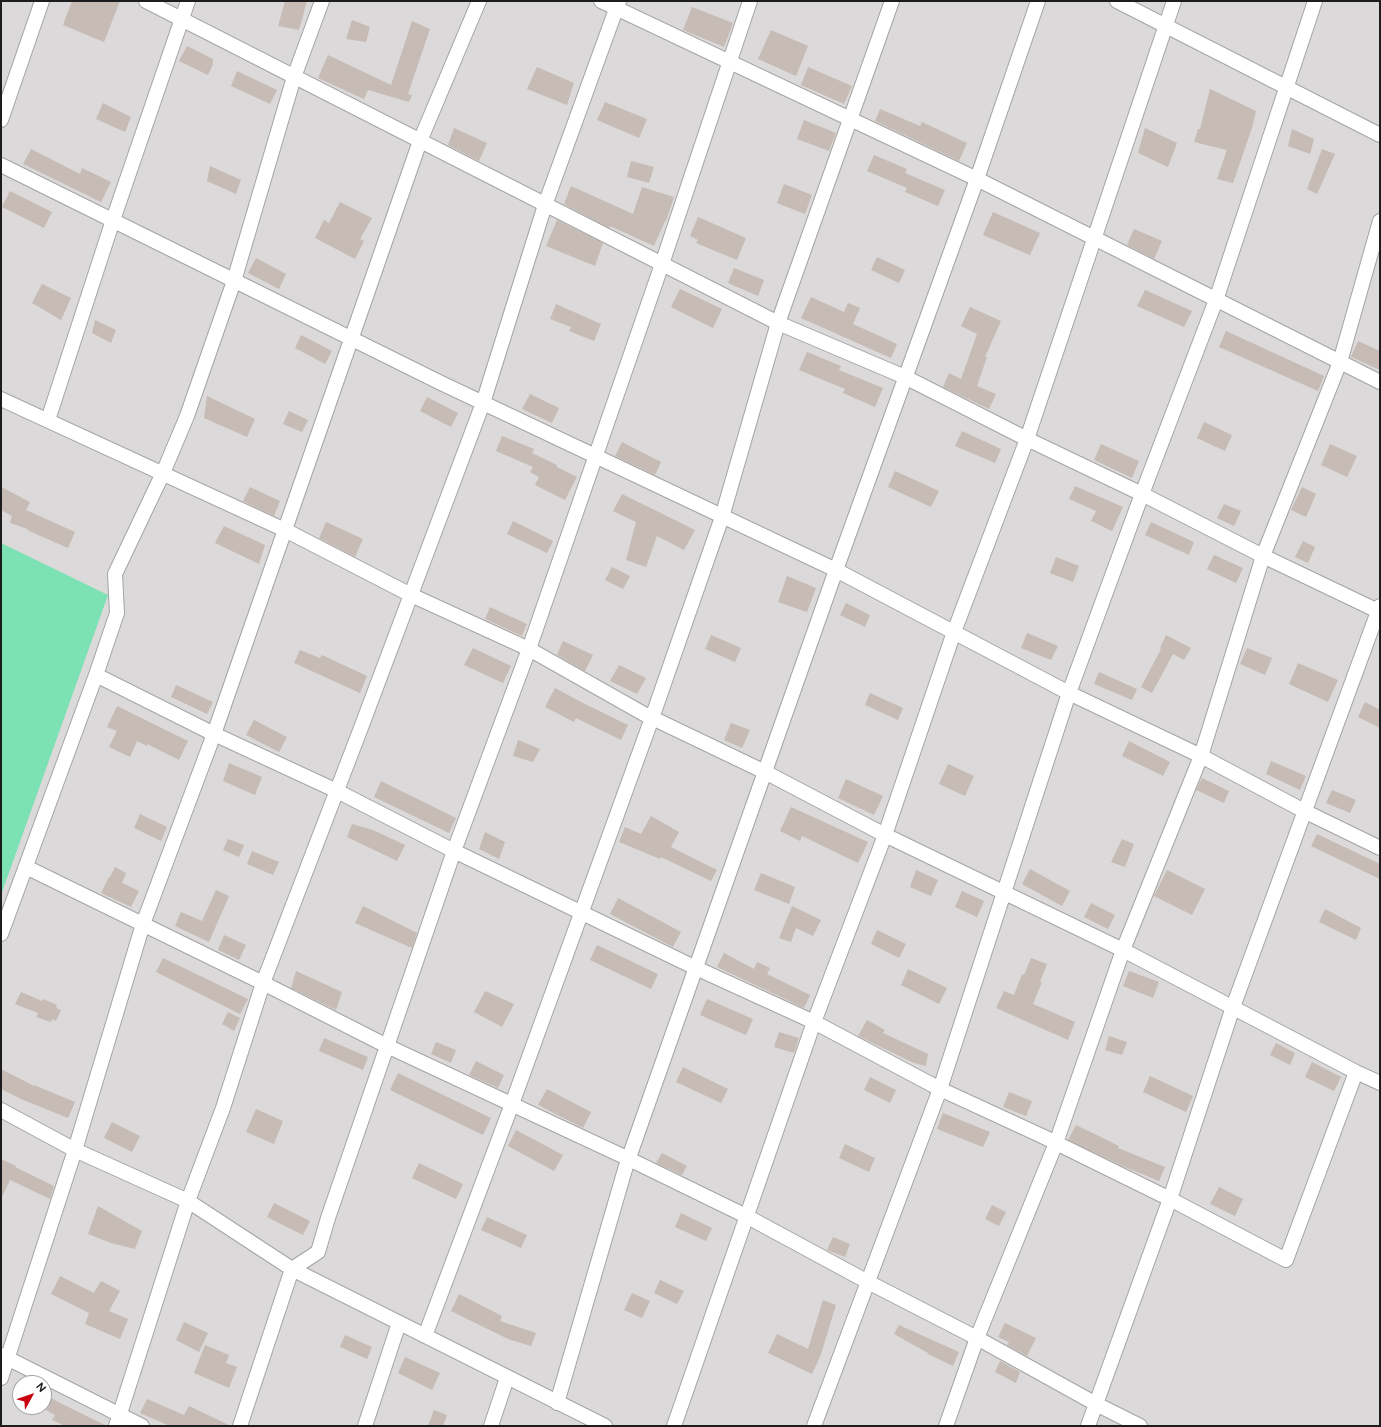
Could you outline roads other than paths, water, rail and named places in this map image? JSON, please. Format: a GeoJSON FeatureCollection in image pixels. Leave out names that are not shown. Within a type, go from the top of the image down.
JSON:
{"type":"FeatureCollection","features":[{"type":"Feature","properties":{"kind":"street"},"geometry":{"type":"LineString","coordinates":[[1,120],[42,1]]}},
{"type":"Feature","properties":{"kind":"street"},"geometry":{"type":"LineString","coordinates":[[146,1],[778,323],[905,377],[1027,439],[1142,494],[1263,556],[1379,610],[1306,812],[1233,1007],[1170,1199],[1088,1426]]}},
{"type":"Feature","properties":{"kind":"street"},"geometry":{"type":"LineString","coordinates":[[48,420],[113,220],[188,1]]}},
{"type":"Feature","properties":{"kind":"street"},"geometry":{"type":"LineString","coordinates":[[1,934],[96,675],[117,613],[115,574],[163,473],[187,416],[234,281],[294,77],[322,1]]}},
{"type":"Feature","properties":{"kind":"street"},"geometry":{"type":"LineString","coordinates":[[1,1378],[4,1357],[75,1150],[143,924],[214,734],[420,141],[479,1]]}},
{"type":"Feature","properties":{"kind":"street"},"geometry":{"type":"LineString","coordinates":[[601,1],[618,5],[730,62],[977,179],[1380,382]]}},
{"type":"Feature","properties":{"kind":"street"},"geometry":{"type":"LineString","coordinates":[[240,1426],[292,1269],[318,1252],[454,851],[529,648],[662,264],[750,1]]}},
{"type":"Feature","properties":{"kind":"street"},"geometry":{"type":"LineString","coordinates":[[424,1336],[512,1104],[652,718],[722,517],[778,323],[892,1]]}},
{"type":"Feature","properties":{"kind":"street"},"geometry":{"type":"LineString","coordinates":[[557,1403],[629,1159],[836,570],[977,179],[1038,1]]}},
{"type":"Feature","properties":{"kind":"street"},"geometry":{"type":"LineString","coordinates":[[1118,1],[1380,135]]}},
{"type":"Feature","properties":{"kind":"street"},"geometry":{"type":"LineString","coordinates":[[674,1426],[814,1022],[885,835],[954,632],[1027,439],[1174,1]]}},
{"type":"Feature","properties":{"kind":"street"},"geometry":{"type":"LineString","coordinates":[[814,1426],[940,1089],[1069,693],[1142,494],[1216,300],[1315,1]]}},
{"type":"Feature","properties":{"kind":"street"},"geometry":{"type":"LineString","coordinates":[[118,1421],[188,1201],[223,1108],[263,983],[483,403],[545,205],[618,5]]}},
{"type":"Feature","properties":{"kind":"street"},"geometry":{"type":"LineString","coordinates":[[1,166],[483,403],[836,570],[1069,693],[1201,756],[1306,812],[1380,848]]}},
{"type":"Feature","properties":{"kind":"street"},"geometry":{"type":"LineString","coordinates":[[946,1426],[977,1338],[1056,1143],[1123,950],[1201,756],[1263,556],[1340,362],[1380,222]]}},
{"type":"Feature","properties":{"kind":"street"},"geometry":{"type":"LineString","coordinates":[[1,399],[285,530],[411,595],[529,648],[652,718],[765,772],[885,835],[1123,950],[1356,1072],[1380,1082]]}},
{"type":"Feature","properties":{"kind":"street"},"geometry":{"type":"LineString","coordinates":[[96,675],[214,734],[337,791],[454,851],[696,968],[814,1022],[940,1089],[1056,1143],[1170,1199],[1286,1260],[1356,1072]]}},
{"type":"Feature","properties":{"kind":"street"},"geometry":{"type":"LineString","coordinates":[[26,867],[263,983],[387,1046],[629,1159],[746,1216],[868,1282],[977,1338],[1096,1404],[1140,1426]]}},
{"type":"Feature","properties":{"kind":"street"},"geometry":{"type":"LineString","coordinates":[[1,1110],[75,1150],[188,1201],[292,1269],[605,1426]]}},
{"type":"Feature","properties":{"kind":"street"},"geometry":{"type":"LineString","coordinates":[[365,1426],[399,1323]]}},
{"type":"Feature","properties":{"kind":"street"},"geometry":{"type":"LineString","coordinates":[[4,1357],[118,1421],[142,1426]]}},
{"type":"Feature","properties":{"kind":"street"},"geometry":{"type":"LineString","coordinates":[[491,1426],[507,1378]]}}]}
